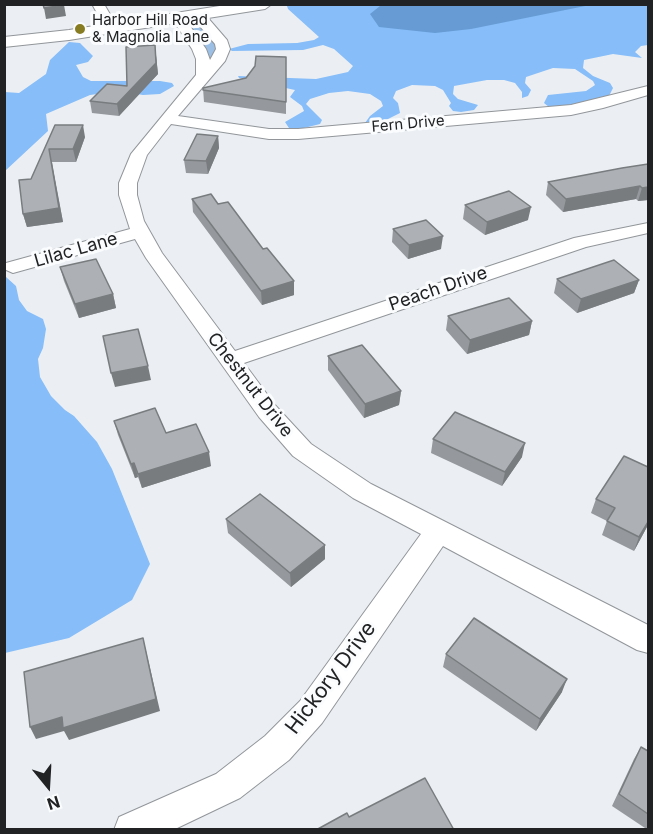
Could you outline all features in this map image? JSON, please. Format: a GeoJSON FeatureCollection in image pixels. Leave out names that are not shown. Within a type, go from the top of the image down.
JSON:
{"type":"FeatureCollection","features":[{"type":"Feature","properties":{"kind":"street"},"geometry":{"type":"LineString","coordinates":[[98,4],[112,28]]}},
{"type":"Feature","properties":{"kind":"street"},"geometry":{"type":"LineString","coordinates":[[4,42],[266,4]]}},
{"type":"Feature","properties":{"kind":"street"},"geometry":{"type":"LineString","coordinates":[[187,17],[181,22],[203,58],[203,76]]}},
{"type":"Feature","properties":{"kind":"street","name":"Chestnut Drive"},"geometry":{"type":"LineString","coordinates":[[187,17],[203,21],[222,43],[223,49],[219,58],[139,154],[128,183],[131,211],[139,232],[267,411],[302,450],[362,491],[648,639]]}},
{"type":"Feature","properties":{"kind":"street","name":"Fern Drive"},"geometry":{"type":"LineString","coordinates":[[166,119],[253,132],[298,134],[571,110],[598,105],[648,90]]}},
{"type":"Feature","properties":{"kind":"street","name":"Peach Drive"},"geometry":{"type":"LineString","coordinates":[[230,360],[571,245],[648,228]]}},
{"type":"Feature","properties":{"kind":"street","name":"Lilac Lane"},"geometry":{"type":"LineString","coordinates":[[13,267],[139,232]]}},
{"type":"Feature","properties":{"kind":"street","name":"Hickory Drive"},"geometry":{"type":"LineString","coordinates":[[132,830],[228,786],[277,748],[310,712],[439,530]]}},
{"type":"Feature","properties":{"kind":"shaded area"},"geometry":{"type":"Polygon","coordinates":[[[590,5],[471,29],[435,33],[379,27],[370,14],[380,6],[590,5]]]}},
{"type":"Feature","properties":{"kind":"shaded area"},"geometry":{"type":"Polygon","coordinates":[[[648,5],[648,45],[641,46],[635,52],[642,58],[613,54],[584,60],[583,68],[593,76],[610,83],[613,88],[609,96],[593,103],[549,107],[544,103],[548,95],[586,91],[595,85],[593,81],[575,69],[553,68],[526,77],[525,83],[531,90],[528,96],[522,98],[522,92],[515,83],[504,80],[487,80],[454,86],[453,94],[458,99],[478,105],[474,110],[461,112],[453,111],[443,90],[435,86],[412,85],[396,91],[393,98],[398,103],[400,113],[388,119],[365,123],[383,106],[381,101],[370,94],[348,91],[329,93],[310,99],[306,104],[322,120],[320,124],[296,130],[289,128],[285,122],[304,111],[302,106],[290,97],[295,90],[238,76],[316,79],[348,72],[353,66],[334,49],[323,45],[303,50],[232,51],[229,49],[248,44],[297,43],[319,37],[288,9],[287,6],[648,5]]]}},
{"type":"Feature","properties":{"kind":"shaded area"},"geometry":{"type":"Polygon","coordinates":[[[187,17],[203,21],[223,49],[204,67],[181,23],[187,17]]]}},
{"type":"Feature","properties":{"kind":"shaded area"},"geometry":{"type":"Polygon","coordinates":[[[69,42],[80,43],[93,56],[88,62],[76,65],[83,77],[91,81],[160,81],[172,83],[174,86],[160,94],[143,95],[119,91],[90,95],[46,114],[48,131],[5,171],[5,92],[19,93],[46,74],[50,60],[69,42]]]}},
{"type":"Feature","properties":{"kind":"shaded area"},"geometry":{"type":"Polygon","coordinates":[[[5,271],[6,277],[16,286],[19,300],[27,311],[43,319],[46,329],[43,348],[38,359],[40,377],[51,396],[74,416],[97,442],[112,469],[150,564],[132,600],[69,638],[5,653],[5,271]]]}},
{"type":"Feature","properties":{"kind":"building"},"geometry":{"type":"Polygon","coordinates":[[[43,4],[64,4],[64,5],[44,8],[43,4]]]}},
{"type":"Feature","properties":{"kind":"building"},"geometry":{"type":"Polygon","coordinates":[[[155,45],[156,63],[117,104],[90,101],[107,84],[127,86],[126,47],[155,45]]]}},
{"type":"Feature","properties":{"kind":"building"},"geometry":{"type":"Polygon","coordinates":[[[256,56],[286,57],[286,102],[203,90],[203,88],[246,78],[255,66],[256,56]]]}},
{"type":"Feature","properties":{"kind":"building"},"geometry":{"type":"Polygon","coordinates":[[[55,125],[83,125],[73,149],[49,149],[59,208],[23,214],[19,180],[31,179],[55,125]]]}},
{"type":"Feature","properties":{"kind":"building"},"geometry":{"type":"Polygon","coordinates":[[[197,134],[218,136],[206,161],[184,160],[197,134]]]}},
{"type":"Feature","properties":{"kind":"building"},"geometry":{"type":"Polygon","coordinates":[[[648,164],[648,187],[640,186],[566,199],[548,182],[622,168],[648,164]]]}},
{"type":"Feature","properties":{"kind":"building"},"geometry":{"type":"Polygon","coordinates":[[[509,191],[531,207],[487,222],[465,205],[509,191]]]}},
{"type":"Feature","properties":{"kind":"building"},"geometry":{"type":"Polygon","coordinates":[[[211,194],[218,204],[228,202],[263,249],[267,248],[294,281],[261,291],[192,199],[211,194]]]}},
{"type":"Feature","properties":{"kind":"building"},"geometry":{"type":"Polygon","coordinates":[[[426,220],[443,236],[409,245],[393,229],[426,220]]]}},
{"type":"Feature","properties":{"kind":"building"},"geometry":{"type":"Polygon","coordinates":[[[96,259],[113,294],[75,304],[60,267],[96,259]]]}},
{"type":"Feature","properties":{"kind":"building"},"geometry":{"type":"Polygon","coordinates":[[[614,260],[639,280],[581,299],[557,279],[614,260]]]}},
{"type":"Feature","properties":{"kind":"building"},"geometry":{"type":"Polygon","coordinates":[[[509,298],[532,321],[470,340],[448,316],[509,298]]]}},
{"type":"Feature","properties":{"kind":"building"},"geometry":{"type":"Polygon","coordinates":[[[138,329],[148,366],[111,373],[103,336],[138,329]]]}},
{"type":"Feature","properties":{"kind":"building"},"geometry":{"type":"Polygon","coordinates":[[[362,345],[401,391],[365,404],[328,356],[362,345]]]}},
{"type":"Feature","properties":{"kind":"building"},"geometry":{"type":"Polygon","coordinates":[[[155,408],[166,433],[196,424],[209,452],[138,474],[134,463],[131,464],[114,421],[155,408]]]}},
{"type":"Feature","properties":{"kind":"building"},"geometry":{"type":"Polygon","coordinates":[[[455,412],[525,443],[505,472],[433,439],[455,412]]]}},
{"type":"Feature","properties":{"kind":"building"},"geometry":{"type":"Polygon","coordinates":[[[624,456],[648,467],[648,522],[639,537],[607,521],[615,508],[596,499],[624,456]]]}},
{"type":"Feature","properties":{"kind":"building"},"geometry":{"type":"Polygon","coordinates":[[[260,494],[325,545],[290,573],[226,519],[260,494]]]}},
{"type":"Feature","properties":{"kind":"building"},"geometry":{"type":"Polygon","coordinates":[[[474,618],[567,679],[540,719],[446,654],[474,618]]]}},
{"type":"Feature","properties":{"kind":"building"},"geometry":{"type":"Polygon","coordinates":[[[143,638],[156,699],[63,728],[62,717],[30,727],[24,672],[143,638]]]}},
{"type":"Feature","properties":{"kind":"building"},"geometry":{"type":"Polygon","coordinates":[[[641,747],[648,751],[648,814],[619,794],[641,747]]]}},
{"type":"Feature","properties":{"kind":"building"},"geometry":{"type":"Polygon","coordinates":[[[425,778],[454,830],[316,830],[347,813],[349,817],[425,778]]]}},
{"type":"Feature","properties":{"kind":"place","name":"Harbor Hill Road & Magnolia Lane"},"geometry":{"type":"Point","coordinates":[80,29]}}]}
